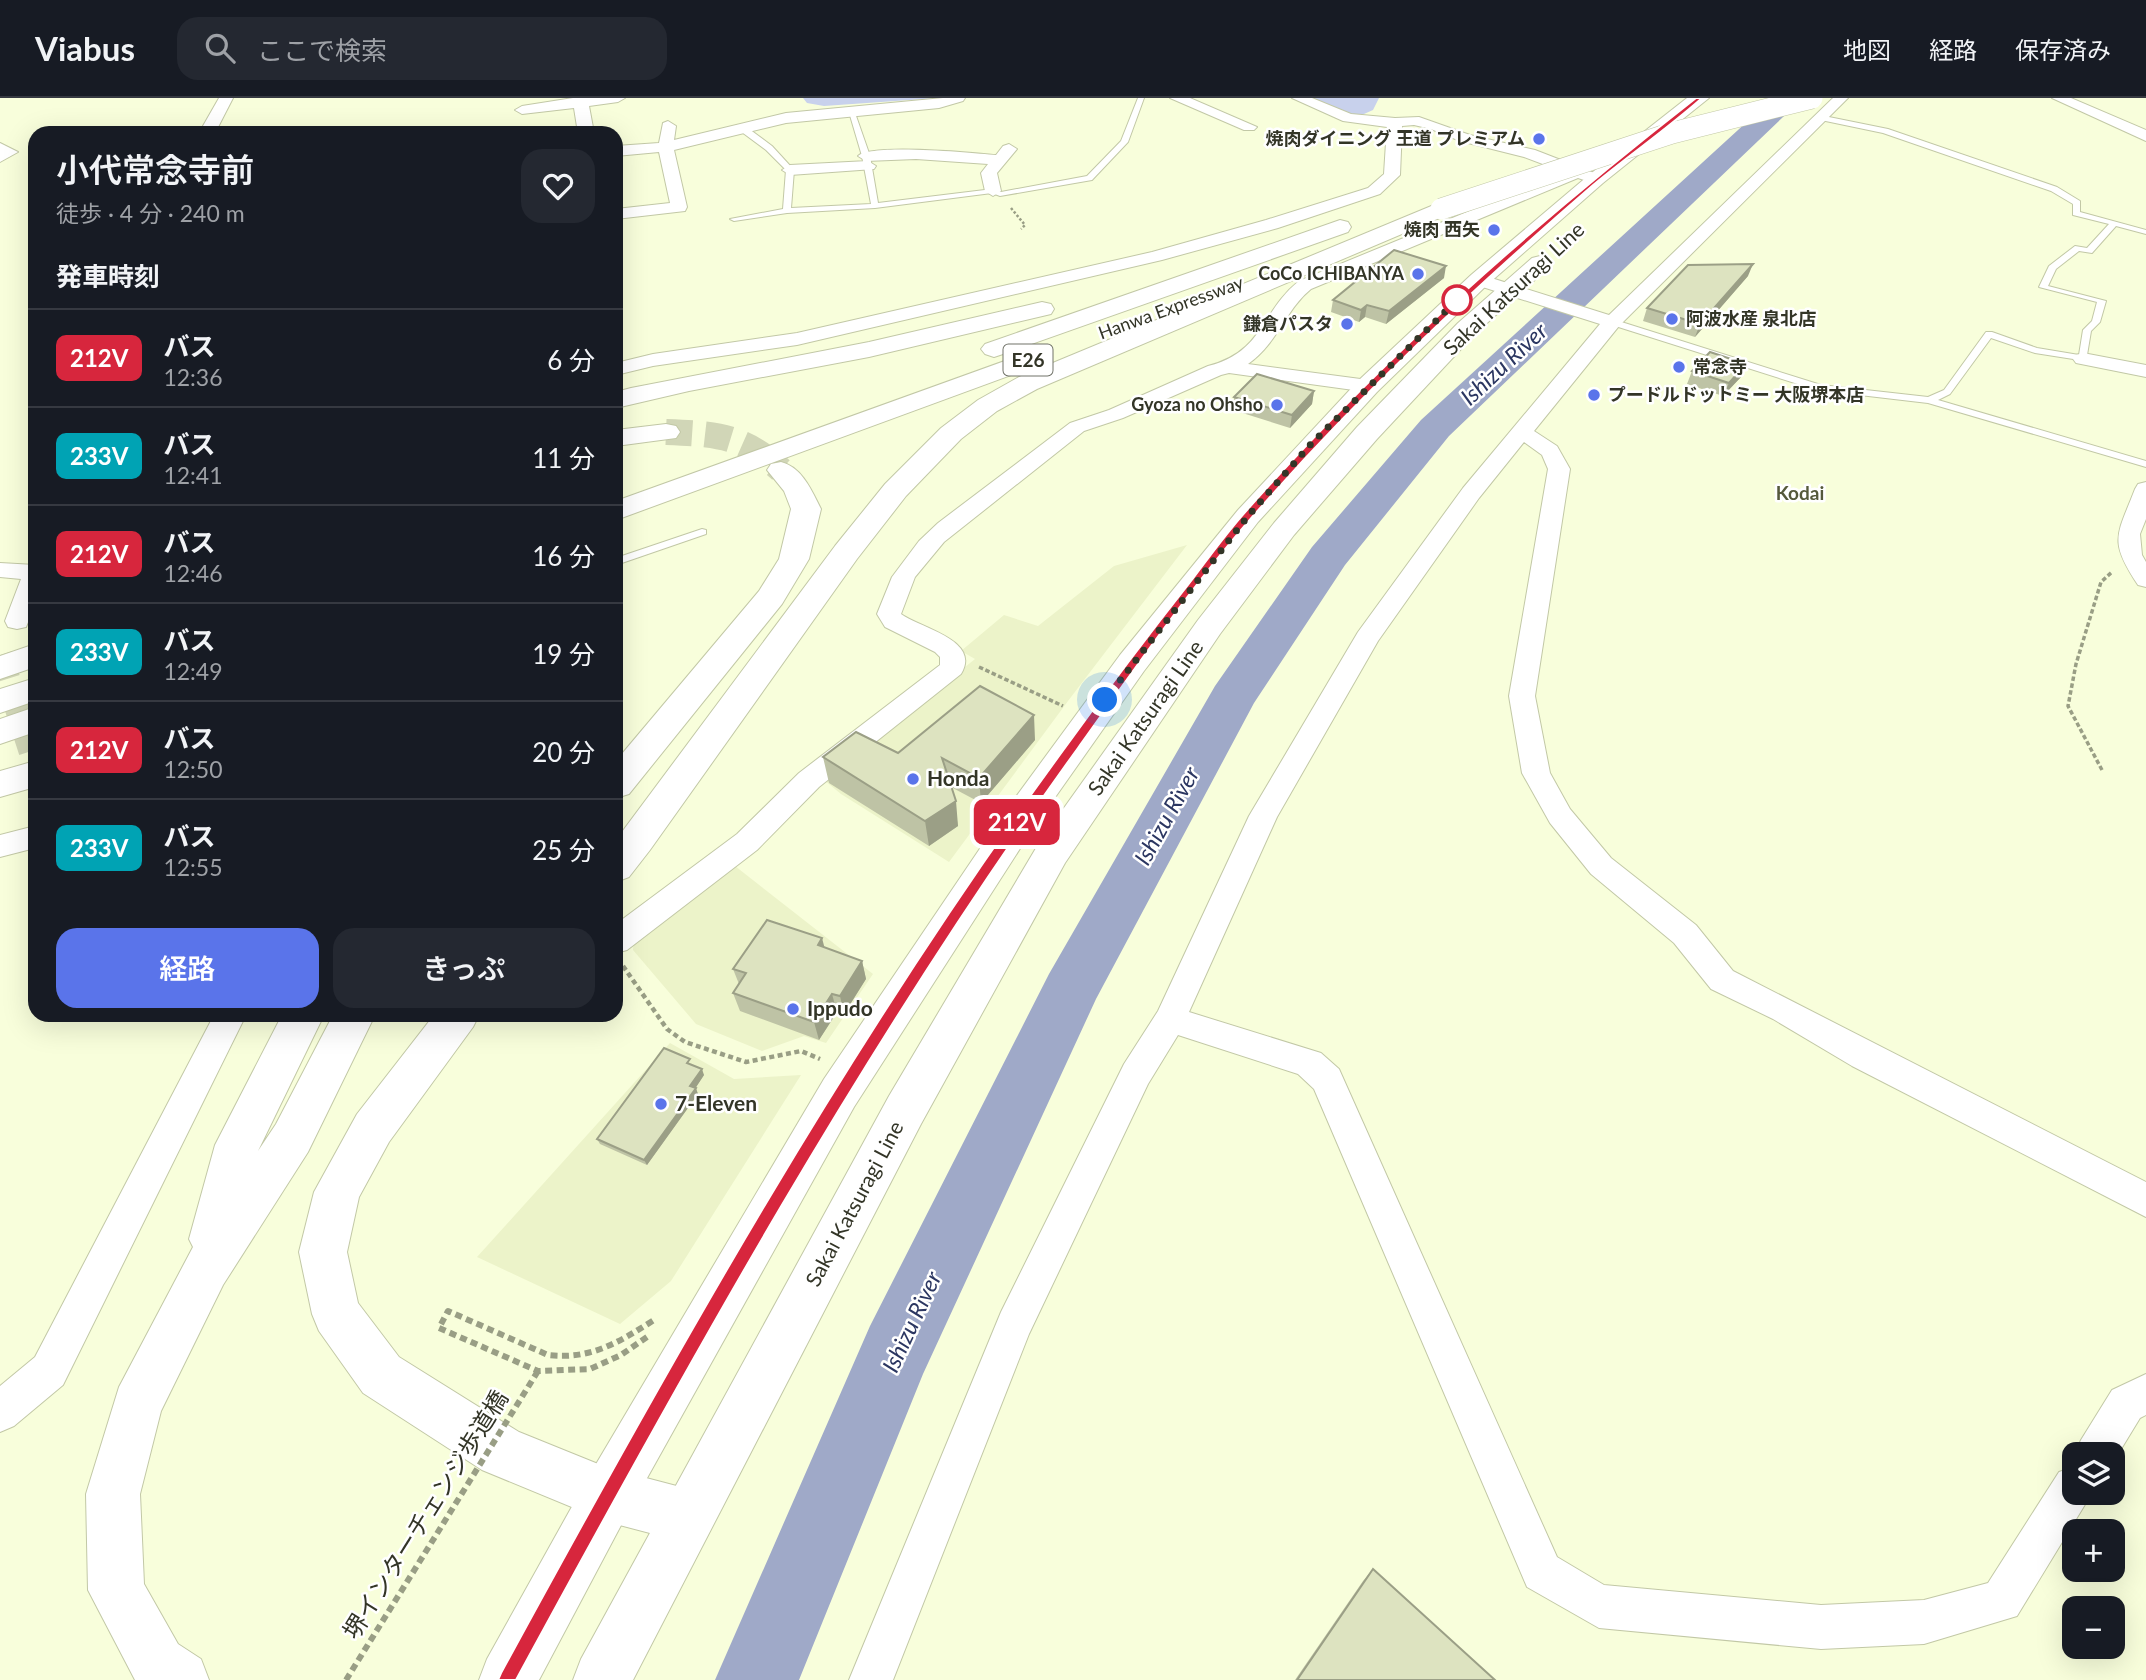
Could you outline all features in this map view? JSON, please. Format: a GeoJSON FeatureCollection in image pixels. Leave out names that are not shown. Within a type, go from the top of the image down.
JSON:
{"type":"FeatureCollection","features":[{"type":"Feature","properties":{"kind":"main road","name":"Sakai Katsuragi Line"},"geometry":{"type":"LineString","coordinates":[[508,1680],[608,1495],[839,1093],[1017,823],[1091,719],[1248,516],[1368,386],[1506,289],[1587,175],[1699,98]]}},
{"type":"Feature","properties":{"kind":"main road","name":"Sakai Katsuragi Line"},"geometry":{"type":"LineString","coordinates":[[602,1680],[905,1110],[1052,853],[1209,627],[1284,529],[1367,433],[1467,328],[1506,289],[1728,98]]}},
{"type":"Feature","properties":{"kind":"main road","name":"Hanwa Expressway"},"geometry":{"type":"LineString","coordinates":[[623,508],[1430,205],[1504,172],[1765,98]]}},
{"type":"Feature","properties":{"kind":"main road","name":"Hanwa Expressway"},"geometry":{"type":"LineString","coordinates":[[785,423],[1267,251],[1652,141],[1816,108]]}},
{"type":"Feature","properties":{"kind":"main road"},"geometry":{"type":"LineString","coordinates":[[623,858],[698,761],[845,556],[912,471],[950,434],[984,407],[1028,383],[1430,205]]}},
{"type":"Feature","properties":{"kind":"main road"},"geometry":{"type":"LineString","coordinates":[[623,398],[688,383],[938,335],[1102,294],[1210,262],[1267,251]]}},
{"type":"Feature","properties":{"kind":"main road"},"geometry":{"type":"LineString","coordinates":[[623,437],[666,432]]}},
{"type":"Feature","properties":{"kind":"main road"},"geometry":{"type":"LineString","coordinates":[[623,777],[771,597],[794,559],[806,509],[797,489],[781,470]]}},
{"type":"Feature","properties":{"kind":"main road"},"geometry":{"type":"LineString","coordinates":[[0,668],[28,657]]}},
{"type":"Feature","properties":{"kind":"main road"},"geometry":{"type":"LineString","coordinates":[[0,701],[28,691]]}},
{"type":"Feature","properties":{"kind":"main road"},"geometry":{"type":"LineString","coordinates":[[0,732],[28,722]]}},
{"type":"Feature","properties":{"kind":"main road"},"geometry":{"type":"LineString","coordinates":[[0,785],[28,776]]}},
{"type":"Feature","properties":{"kind":"main road"},"geometry":{"type":"LineString","coordinates":[[205,1269],[237,1145],[299,1022]]}},
{"type":"Feature","properties":{"kind":"main road"},"geometry":{"type":"LineString","coordinates":[[180,1680],[159,1664],[116,1590],[113,1494],[137,1405],[205,1269],[292,1138],[350,1022]]}},
{"type":"Feature","properties":{"kind":"main road"},"geometry":{"type":"LineString","coordinates":[[453,1022],[373,1128],[337,1192],[323,1252],[336,1314],[381,1375],[501,1451],[608,1495],[688,1516]]}},
{"type":"Feature","properties":{"kind":"street"},"geometry":{"type":"LineString","coordinates":[[211,126],[226,98]]}},
{"type":"Feature","properties":{"kind":"street"},"geometry":{"type":"LineString","coordinates":[[522,110],[581,100],[618,98]]}},
{"type":"Feature","properties":{"kind":"street"},"geometry":{"type":"LineString","coordinates":[[623,150],[666,147],[786,118],[939,104],[958,98]]}},
{"type":"Feature","properties":{"kind":"street"},"geometry":{"type":"LineString","coordinates":[[1177,98],[1249,127]]}},
{"type":"Feature","properties":{"kind":"street"},"geometry":{"type":"LineString","coordinates":[[1299,98],[1348,118],[1395,123],[1414,120],[1465,138],[1529,153],[1587,175]]}},
{"type":"Feature","properties":{"kind":"street"},"geometry":{"type":"LineString","coordinates":[[871,1680],[1014,1325],[1136,1074],[1170,1019],[1263,816],[1367,638],[1433,544],[1607,321],[1816,108],[1841,98]]}},
{"type":"Feature","properties":{"kind":"street"},"geometry":{"type":"LineString","coordinates":[[2059,98],[2146,136]]}},
{"type":"Feature","properties":{"kind":"street"},"geometry":{"type":"LineString","coordinates":[[581,100],[585,126]]}},
{"type":"Feature","properties":{"kind":"street"},"geometry":{"type":"LineString","coordinates":[[734,113],[774,106]]}},
{"type":"Feature","properties":{"kind":"street"},"geometry":{"type":"LineString","coordinates":[[623,213],[679,206],[666,147],[668,126],[681,123]]}},
{"type":"Feature","properties":{"kind":"street"},"geometry":{"type":"LineString","coordinates":[[623,367],[653,360],[797,339],[974,300],[1156,256],[1298,216],[1374,191],[1392,176],[1395,123]]}},
{"type":"Feature","properties":{"kind":"street"},"geometry":{"type":"LineString","coordinates":[[0,148],[10,152],[0,157]]}},
{"type":"Feature","properties":{"kind":"street"},"geometry":{"type":"LineString","coordinates":[[790,170],[867,161],[904,153],[924,157],[1004,154],[989,173],[993,191]]}},
{"type":"Feature","properties":{"kind":"street"},"geometry":{"type":"LineString","coordinates":[[1229,367],[1253,352],[1269,334],[1292,294],[1305,285],[1587,175]]}},
{"type":"Feature","properties":{"kind":"street"},"geometry":{"type":"LineString","coordinates":[[1506,289],[1607,321]]}},
{"type":"Feature","properties":{"kind":"street"},"geometry":{"type":"LineString","coordinates":[[2082,359],[2146,371]]}},
{"type":"Feature","properties":{"kind":"street"},"geometry":{"type":"LineString","coordinates":[[623,936],[747,842],[808,780],[952,668],[953,655],[944,646],[894,621],[889,614],[909,565],[926,545],[1077,427],[1116,414],[1215,370],[1229,367],[1368,386]]}},
{"type":"Feature","properties":{"kind":"street"},"geometry":{"type":"LineString","coordinates":[[1520,432],[1546,447],[1556,457],[1559,469],[1522,696],[1536,773],[1560,816],[1601,866],[1685,934],[1722,980],[2146,1200]]}},
{"type":"Feature","properties":{"kind":"street"},"geometry":{"type":"LineString","coordinates":[[2146,489],[2129,534],[2130,555],[2146,580]]}},
{"type":"Feature","properties":{"kind":"street"},"geometry":{"type":"LineString","coordinates":[[0,570],[28,572]]}},
{"type":"Feature","properties":{"kind":"street"},"geometry":{"type":"LineString","coordinates":[[17,621],[28,591]]}},
{"type":"Feature","properties":{"kind":"street"},"geometry":{"type":"LineString","coordinates":[[0,846],[28,837]]}},
{"type":"Feature","properties":{"kind":"street"},"geometry":{"type":"LineString","coordinates":[[1170,1019],[1308,1063],[1327,1079],[1542,1572],[1599,1606],[1821,1628],[1924,1622],[2002,1601],[2063,1505]]}},
{"type":"Feature","properties":{"kind":"street"},"geometry":{"type":"LineString","coordinates":[[0,1412],[49,1371],[226,1022]]}},
{"type":"Feature","properties":{"kind":"street"},"geometry":{"type":"LineString","coordinates":[[2102,1442],[2126,1404],[2146,1394]]}},
{"type":"Feature","properties":{"kind":"lane"},"geometry":{"type":"LineString","coordinates":[[734,219],[787,211],[875,206],[993,191],[1000,194],[1089,178],[1124,142],[1141,98]]}},
{"type":"Feature","properties":{"kind":"lane"},"geometry":{"type":"LineString","coordinates":[[1816,108],[2054,189],[2077,203],[2076,214],[2146,232]]}},
{"type":"Feature","properties":{"kind":"lane"},"geometry":{"type":"LineString","coordinates":[[851,113],[867,161],[875,206]]}},
{"type":"Feature","properties":{"kind":"lane"},"geometry":{"type":"LineString","coordinates":[[742,128],[769,148],[790,170],[787,211]]}},
{"type":"Feature","properties":{"kind":"lane"},"geometry":{"type":"LineString","coordinates":[[1929,400],[1947,392],[1989,334],[2035,350],[2082,359],[2087,330],[2096,322],[2102,301],[2043,287],[2052,268],[2078,248],[2089,251],[2114,223]]}},
{"type":"Feature","properties":{"kind":"lane"},"geometry":{"type":"LineString","coordinates":[[1607,321],[1820,388],[1929,400],[2146,464]]}},
{"type":"Feature","properties":{"kind":"lane"},"geometry":{"type":"LineString","coordinates":[[623,560],[702,532]]}},
{"type":"Feature","properties":{"kind":"path"},"geometry":{"type":"LineString","coordinates":[[2102,770],[2068,706],[2076,664],[2101,582],[2130,555]]}},
{"type":"Feature","properties":{"kind":"path"},"geometry":{"type":"LineString","coordinates":[[953,655],[1091,719]]}},
{"type":"Feature","properties":{"kind":"path"},"geometry":{"type":"LineString","coordinates":[[623,967],[667,1029],[685,1042],[746,1062],[801,1051],[827,1062]]}},
{"type":"Feature","properties":{"kind":"path"},"geometry":{"type":"LineString","coordinates":[[647,1337],[621,1355],[590,1368],[538,1371],[439,1328],[449,1311],[548,1355],[566,1357],[612,1347],[654,1320]]}},
{"type":"Feature","properties":{"kind":"path","name":"堺インターチェンジ歩道橋"},"geometry":{"type":"LineString","coordinates":[[346,1680],[538,1371]]}},
{"type":"Feature","properties":{"kind":"shaded area"},"geometry":{"type":"Polygon","coordinates":[[[803,98],[938,98],[824,106],[807,103],[803,98]]]}},
{"type":"Feature","properties":{"kind":"shaded area"},"geometry":{"type":"Polygon","coordinates":[[[1308,98],[1379,98],[1373,110],[1355,118],[1308,98]]]}},
{"type":"Feature","properties":{"kind":"shaded area"},"geometry":{"type":"Polygon","coordinates":[[[1187,545],[949,862],[841,794],[824,780],[975,659],[961,651],[1004,615],[1038,626],[1114,566],[1187,545]]]}},
{"type":"Feature","properties":{"kind":"shaded area"},"geometry":{"type":"Polygon","coordinates":[[[735,866],[873,974],[826,1043],[804,1036],[762,1051],[696,1024],[633,950],[634,939],[735,866]]]}},
{"type":"Feature","properties":{"kind":"shaded area"},"geometry":{"type":"Polygon","coordinates":[[[670,1043],[734,1079],[801,1075],[671,1281],[620,1324],[477,1257],[670,1043]]]}},
{"type":"Feature","properties":{"kind":"building"},"geometry":{"type":"Polygon","coordinates":[[[1394,250],[1446,266],[1389,311],[1367,305],[1361,310],[1333,300],[1394,250]]]}},
{"type":"Feature","properties":{"kind":"building"},"geometry":{"type":"Polygon","coordinates":[[[1753,264],[1700,324],[1647,308],[1688,265],[1753,264]]]}},
{"type":"Feature","properties":{"kind":"building"},"geometry":{"type":"Polygon","coordinates":[[[1710,352],[1746,364],[1729,383],[1692,371],[1710,352]]]}},
{"type":"Feature","properties":{"kind":"building"},"geometry":{"type":"Polygon","coordinates":[[[1257,374],[1314,391],[1292,415],[1234,397],[1257,374]]]}},
{"type":"Feature","properties":{"kind":"building"},"geometry":{"type":"Polygon","coordinates":[[[980,686],[1034,715],[979,778],[942,758],[956,801],[925,821],[823,757],[856,732],[898,753],[980,686]]]}},
{"type":"Feature","properties":{"kind":"building"},"geometry":{"type":"Polygon","coordinates":[[[767,920],[822,938],[818,945],[862,961],[840,996],[832,994],[814,1022],[733,993],[746,973],[733,969],[767,920]]]}},
{"type":"Feature","properties":{"kind":"building","name":"7-Eleven"},"geometry":{"type":"Polygon","coordinates":[[[664,1048],[690,1059],[687,1063],[702,1069],[690,1086],[696,1088],[644,1160],[597,1139],[664,1048]]]}},
{"type":"Feature","properties":{"kind":"building"},"geometry":{"type":"Polygon","coordinates":[[[1373,1569],[1495,1680],[1297,1680],[1373,1569]]]}},
{"type":"Feature","properties":{"kind":"waterway","name":"Ishizu River"},"geometry":{"type":"LineString","coordinates":[[757,1680],[896,1352],[1070,991],[1232,698],[1328,557],[1435,428],[1789,98]]}},
{"type":"Feature","properties":{"kind":"tunnel"},"geometry":{"type":"LineString","coordinates":[[666,432],[714,436],[741,443],[767,458],[781,470]]}},
{"type":"Feature","properties":{"kind":"tunnel"},"geometry":{"type":"LineString","coordinates":[[0,655],[28,741]]}},
{"type":"Feature","properties":{"kind":"bus line","name":"212V"},"geometry":{"type":"LineString","coordinates":[[508,1680],[608,1495],[839,1093],[1017,823],[1132,663],[1248,516],[1311,444],[1426,328],[1596,179],[1699,98]]}},
{"type":"Feature","properties":{"kind":"place","name":"焼肉ダイニング 王道 プレミアム"},"geometry":{"type":"Point","coordinates":[1539,139]}},
{"type":"Feature","properties":{"kind":"place","name":"焼肉 西矢"},"geometry":{"type":"Point","coordinates":[1494,230]}},
{"type":"Feature","properties":{"kind":"place","name":"CoCo ICHIBANYA"},"geometry":{"type":"Point","coordinates":[1418,274]}},
{"type":"Feature","properties":{"kind":"place","name":"阿波水産 泉北店"},"geometry":{"type":"Point","coordinates":[1672,319]}},
{"type":"Feature","properties":{"kind":"place","name":"鎌倉パスタ"},"geometry":{"type":"Point","coordinates":[1347,324]}},
{"type":"Feature","properties":{"kind":"place","name":"常念寺"},"geometry":{"type":"Point","coordinates":[1679,367]}},
{"type":"Feature","properties":{"kind":"place","name":"プードルドットミー 大阪堺本店"},"geometry":{"type":"Point","coordinates":[1594,395]}},
{"type":"Feature","properties":{"kind":"place","name":"Gyoza no Ohsho"},"geometry":{"type":"Point","coordinates":[1277,405]}},
{"type":"Feature","properties":{"kind":"place","name":"Honda"},"geometry":{"type":"Point","coordinates":[913,779]}},
{"type":"Feature","properties":{"kind":"place","name":"Ippudo"},"geometry":{"type":"Point","coordinates":[793,1009]}},
{"type":"Feature","properties":{"kind":"place","name":"7-Eleven"},"geometry":{"type":"Point","coordinates":[661,1104]}},
{"type":"Feature","properties":{"kind":"district","name":"Kodai"},"geometry":{"type":"Point","coordinates":[1800,493]}},
{"type":"Feature","properties":{"kind":"route"},"geometry":{"type":"LineString","coordinates":[[1105,700],[1248,516],[1311,444],[1457,300]]}}]}
